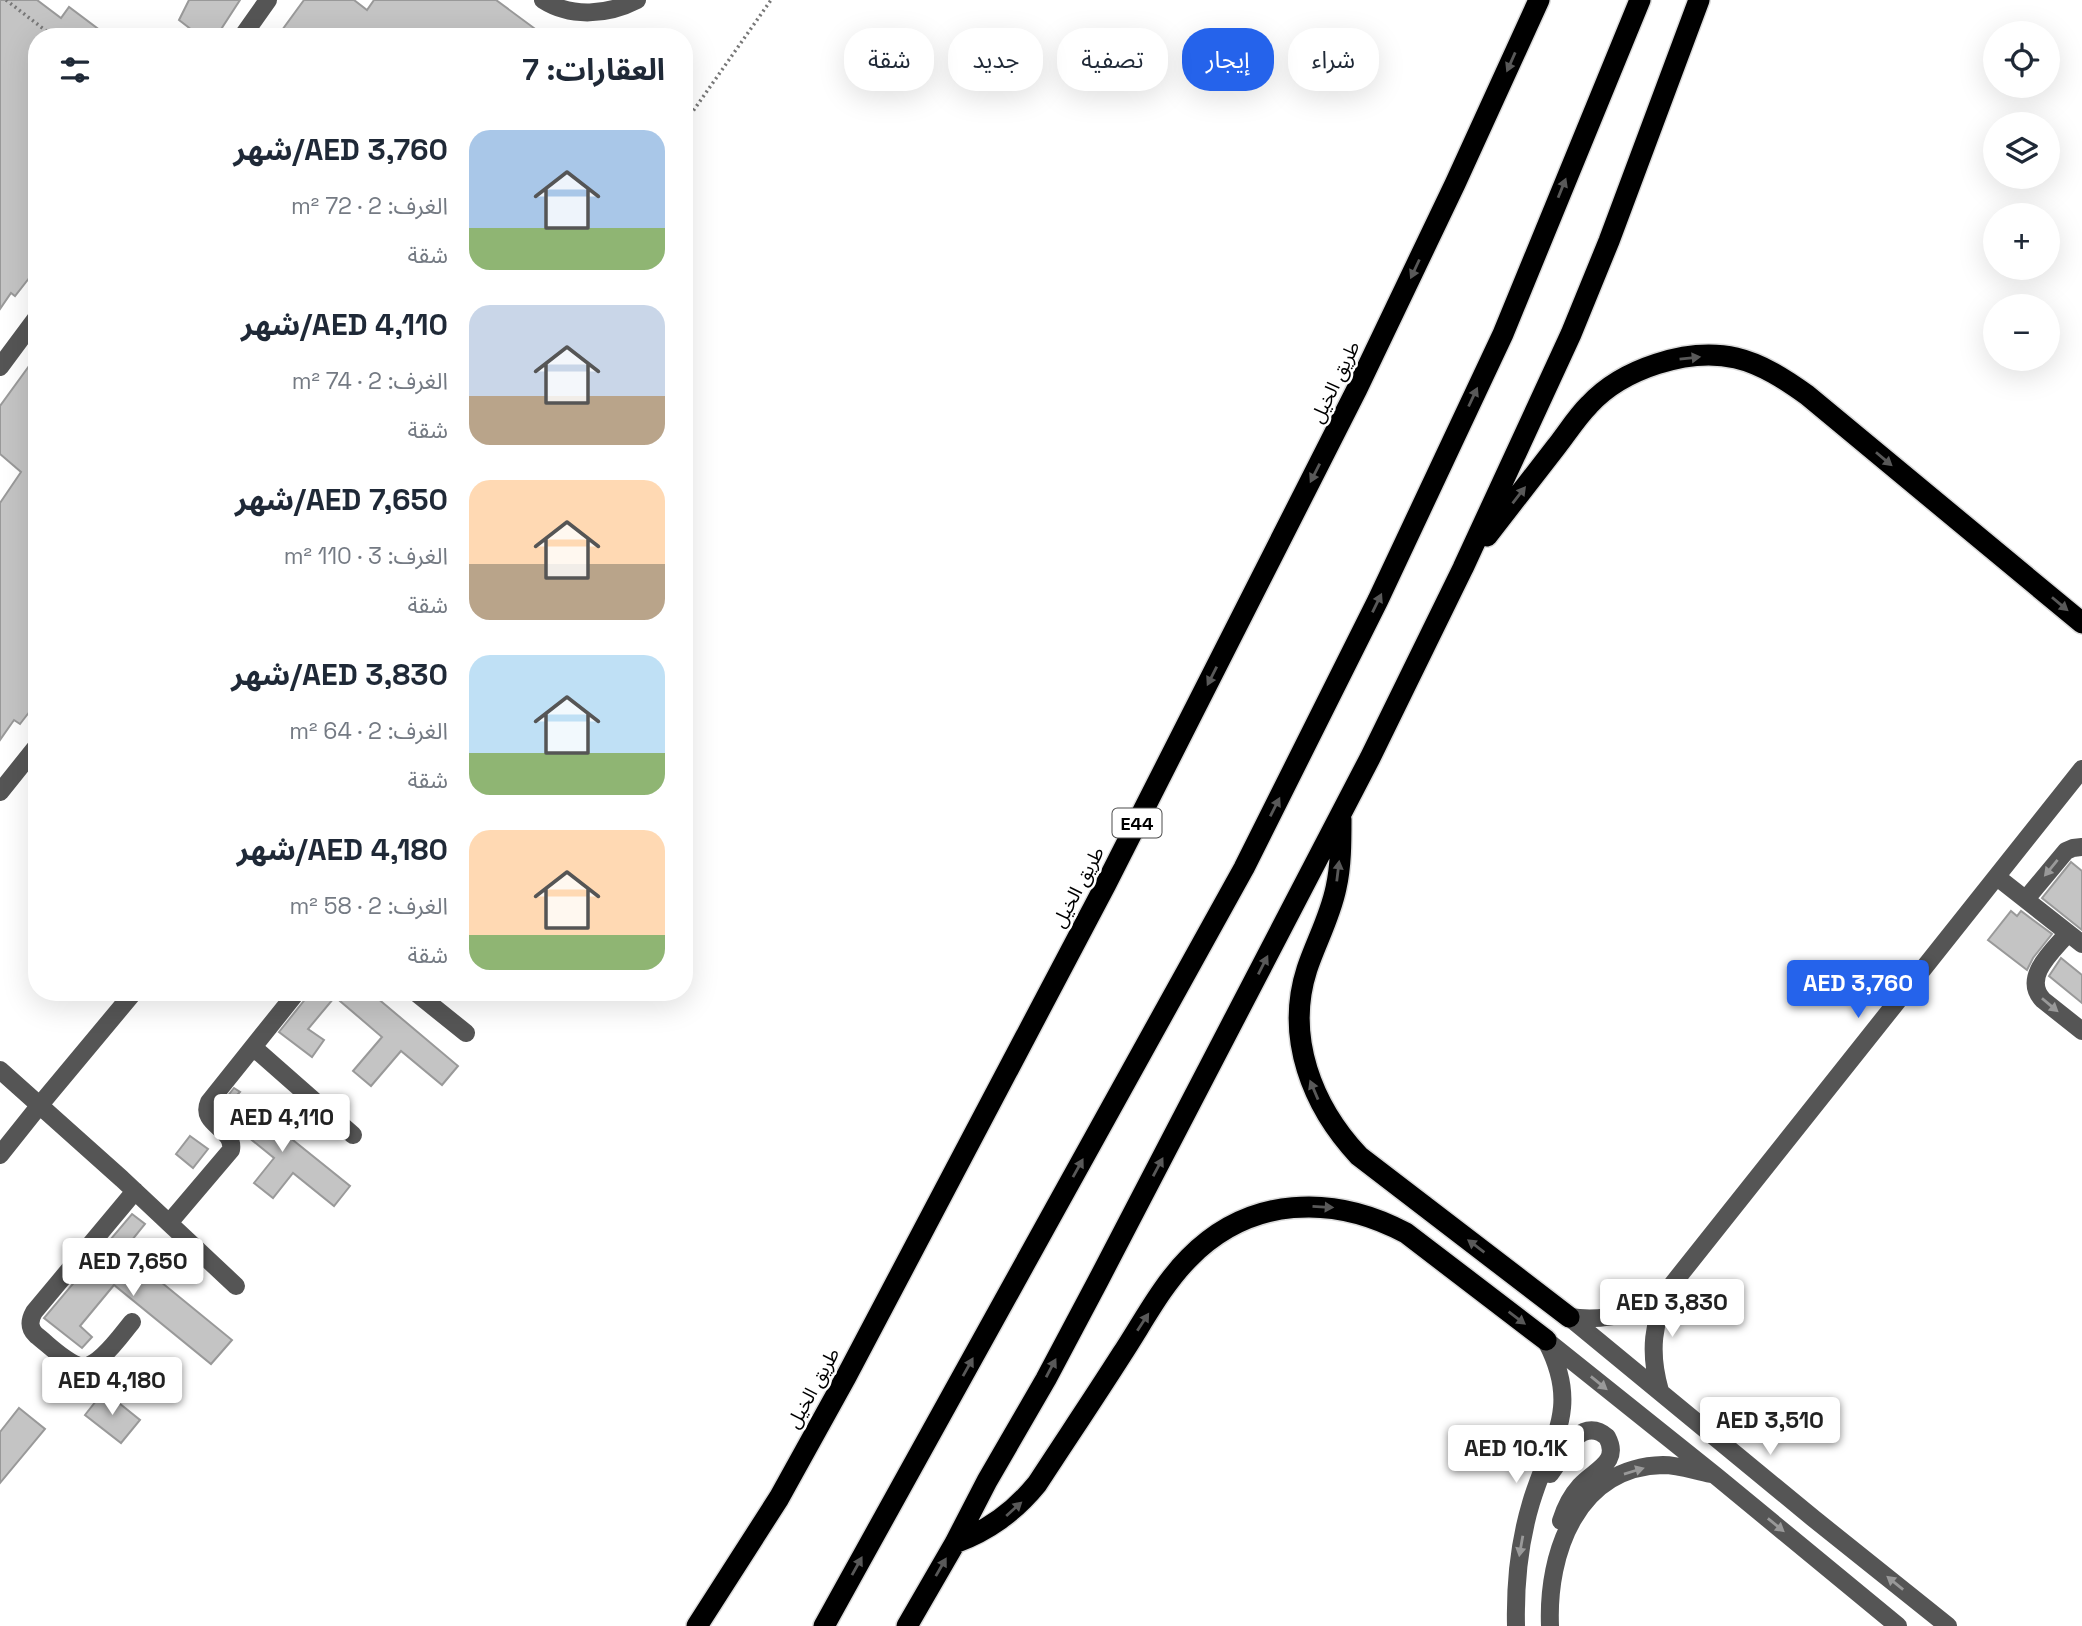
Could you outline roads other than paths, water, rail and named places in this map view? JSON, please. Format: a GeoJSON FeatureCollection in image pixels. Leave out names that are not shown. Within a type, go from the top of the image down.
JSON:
{"type":"FeatureCollection","features":[{"type":"Feature","properties":{"kind":"highway","name":"طريق الخيل"},"geometry":{"type":"LineString","coordinates":[[697,1626],[779,1498],[806,1450],[1106,884],[1357,389],[1539,0]]}},
{"type":"Feature","properties":{"kind":"highway"},"geometry":{"type":"LineString","coordinates":[[824,1626],[1244,868],[1378,600],[1503,334],[1640,0]]}},
{"type":"Feature","properties":{"kind":"highway"},"geometry":{"type":"LineString","coordinates":[[906,1626],[955,1543],[1098,1281],[1342,814],[1463,568],[1571,334],[1609,241],[1699,0]]}},
{"type":"Feature","properties":{"kind":"highway"},"geometry":{"type":"LineString","coordinates":[[1463,568],[1589,404],[1617,382],[1659,363],[1697,356],[1735,358],[1758,365],[1807,395],[2082,623]]}},
{"type":"Feature","properties":{"kind":"highway"},"geometry":{"type":"LineString","coordinates":[[1342,814],[1336,889],[1307,971],[1300,1005],[1301,1045],[1313,1089],[1335,1128],[1359,1156],[1569,1317]]}},
{"type":"Feature","properties":{"kind":"highway"},"geometry":{"type":"LineString","coordinates":[[955,1543],[1001,1520],[1037,1484],[1164,1290],[1189,1258],[1221,1232],[1258,1215],[1279,1209],[1323,1206],[1366,1215],[1387,1223],[1406,1233],[1546,1340]]}},
{"type":"Feature","properties":{"kind":"street"},"geometry":{"type":"LineString","coordinates":[[248,28],[268,0]]}},
{"type":"Feature","properties":{"kind":"street"},"geometry":{"type":"LineString","coordinates":[[543,0],[565,10],[597,12],[613,10],[636,0]]}},
{"type":"Feature","properties":{"kind":"street"},"geometry":{"type":"LineString","coordinates":[[0,367],[28,329]]}},
{"type":"Feature","properties":{"kind":"street"},"geometry":{"type":"LineString","coordinates":[[0,792],[28,757]]}},
{"type":"Feature","properties":{"kind":"street"},"geometry":{"type":"LineString","coordinates":[[1569,1317],[1606,1319],[1624,1315],[1641,1308],[1671,1286],[2080,774]]}},
{"type":"Feature","properties":{"kind":"street"},"geometry":{"type":"LineString","coordinates":[[2026,899],[2066,851],[2082,847]]}},
{"type":"Feature","properties":{"kind":"street"},"geometry":{"type":"LineString","coordinates":[[1997,877],[2076,934],[2038,970],[2035,983],[2038,995],[2082,1031]]}},
{"type":"Feature","properties":{"kind":"street"},"geometry":{"type":"LineString","coordinates":[[0,1156],[126,1001]]}},
{"type":"Feature","properties":{"kind":"street"},"geometry":{"type":"LineString","coordinates":[[169,1223],[230,1150],[229,1136],[209,1118],[207,1107],[290,1001]]}},
{"type":"Feature","properties":{"kind":"street"},"geometry":{"type":"LineString","coordinates":[[426,1001],[467,1033]]}},
{"type":"Feature","properties":{"kind":"street"},"geometry":{"type":"LineString","coordinates":[[253,1047],[353,1135]]}},
{"type":"Feature","properties":{"kind":"street"},"geometry":{"type":"LineString","coordinates":[[0,1070],[236,1286]]}},
{"type":"Feature","properties":{"kind":"street"},"geometry":{"type":"LineString","coordinates":[[132,1322],[96,1363],[85,1367],[74,1364],[36,1335],[30,1322],[34,1312],[135,1191]]}},
{"type":"Feature","properties":{"kind":"street"},"geometry":{"type":"LineString","coordinates":[[1660,1391],[1653,1365],[1653,1337],[1659,1311],[1671,1286]]}},
{"type":"Feature","properties":{"kind":"street"},"geometry":{"type":"LineString","coordinates":[[1569,1317],[1948,1626]]}},
{"type":"Feature","properties":{"kind":"street"},"geometry":{"type":"LineString","coordinates":[[1546,1340],[1898,1626]]}},
{"type":"Feature","properties":{"kind":"street"},"geometry":{"type":"LineString","coordinates":[[1517,1626],[1520,1553],[1531,1501],[1557,1435],[1562,1402],[1558,1370],[1546,1340]]}},
{"type":"Feature","properties":{"kind":"street"},"geometry":{"type":"LineString","coordinates":[[1531,1501],[1581,1432],[1595,1430],[1607,1437],[1612,1450],[1607,1463],[1578,1488],[1563,1514],[1559,1529],[1558,1559]]}},
{"type":"Feature","properties":{"kind":"street"},"geometry":{"type":"LineString","coordinates":[[1550,1626],[1552,1591],[1558,1559],[1568,1527],[1587,1498],[1614,1478],[1630,1471],[1664,1465],[1716,1476]]}}]}
